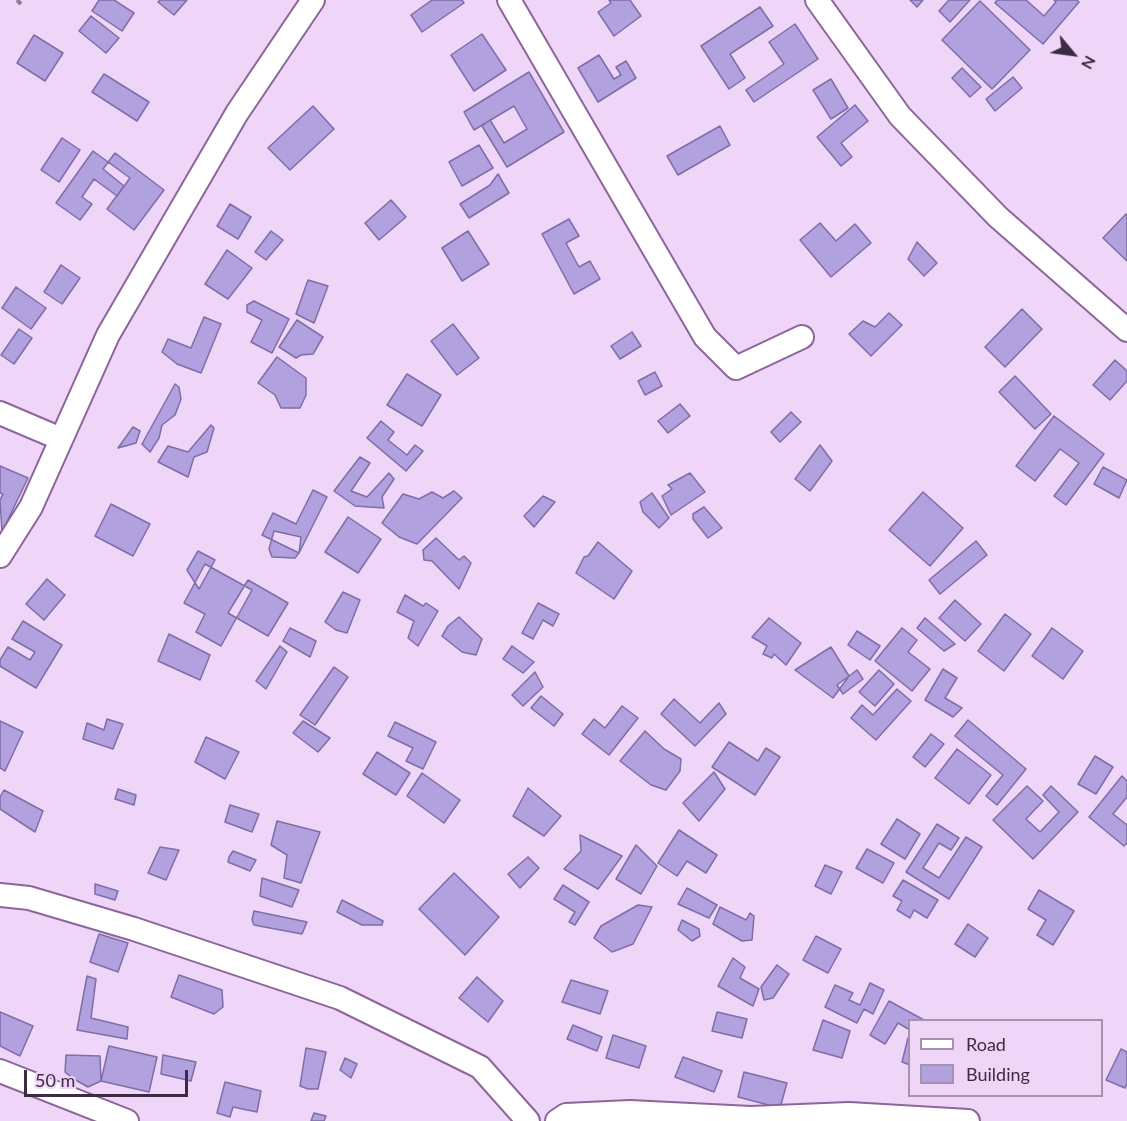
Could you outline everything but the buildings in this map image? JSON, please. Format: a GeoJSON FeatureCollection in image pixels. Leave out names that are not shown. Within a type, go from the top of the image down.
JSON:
{"type":"FeatureCollection","features":[{"type":"Feature","properties":{"kind":"street"},"geometry":{"type":"LineString","coordinates":[[0,556],[31,507],[108,335],[237,114],[313,0]]}},
{"type":"Feature","properties":{"kind":"street"},"geometry":{"type":"LineString","coordinates":[[509,0],[705,337],[736,368],[802,337]]}},
{"type":"Feature","properties":{"kind":"street"},"geometry":{"type":"LineString","coordinates":[[817,0],[900,116],[998,217],[1127,330]]}},
{"type":"Feature","properties":{"kind":"street"},"geometry":{"type":"LineString","coordinates":[[0,413],[61,439]]}},
{"type":"Feature","properties":{"kind":"street"},"geometry":{"type":"LineString","coordinates":[[0,895],[29,898],[134,929],[340,998],[480,1067],[528,1121]]}},
{"type":"Feature","properties":{"kind":"street"},"geometry":{"type":"LineString","coordinates":[[0,1071],[127,1121]]}},
{"type":"Feature","properties":{"kind":"street"},"geometry":{"type":"LineString","coordinates":[[557,1121],[566,1115],[630,1112],[751,1118],[849,1114],[968,1121]]}}]}
